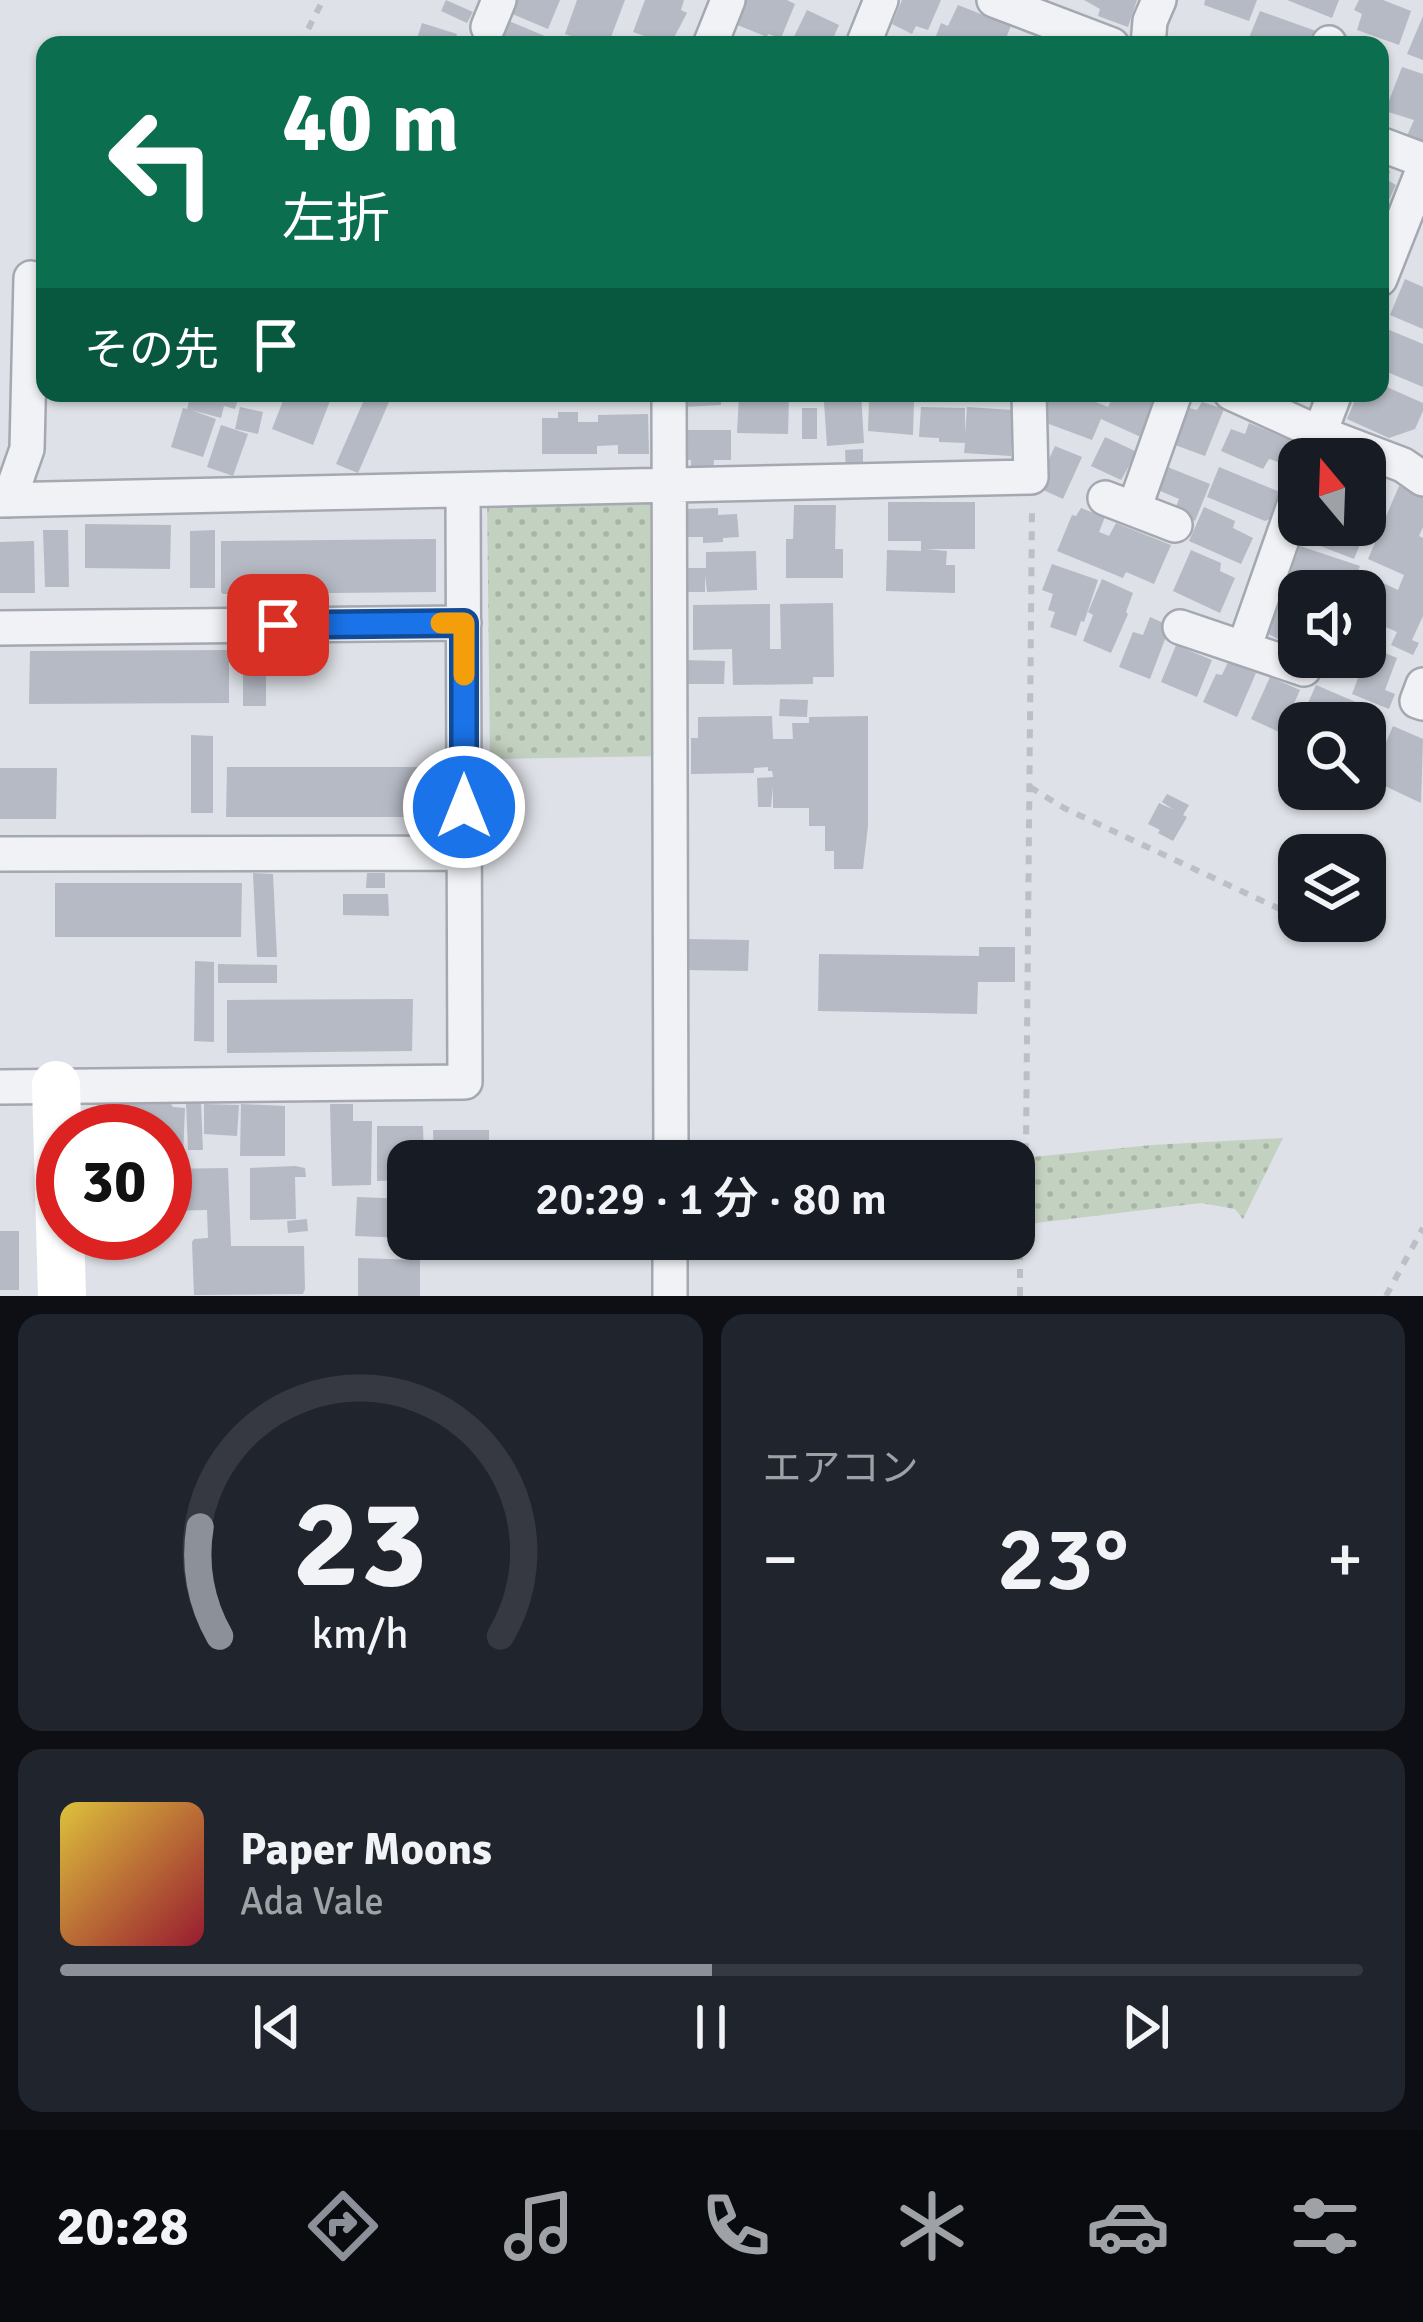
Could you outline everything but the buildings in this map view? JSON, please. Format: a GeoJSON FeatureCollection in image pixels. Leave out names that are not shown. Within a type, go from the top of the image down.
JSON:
{"type":"FeatureCollection","features":[{"type":"Feature","properties":{"kind":"street"},"geometry":{"type":"LineString","coordinates":[[714,36],[728,0]]}},
{"type":"Feature","properties":{"kind":"street"},"geometry":{"type":"LineString","coordinates":[[867,36],[881,0]]}},
{"type":"Feature","properties":{"kind":"street"},"geometry":{"type":"LineString","coordinates":[[994,0],[1032,31]]}},
{"type":"Feature","properties":{"kind":"street"},"geometry":{"type":"LineString","coordinates":[[1149,36],[1159,0]]}},
{"type":"Feature","properties":{"kind":"street"},"geometry":{"type":"LineString","coordinates":[[1389,148],[1423,160]]}},
{"type":"Feature","properties":{"kind":"street"},"geometry":{"type":"LineString","coordinates":[[1389,256],[1423,170]]}},
{"type":"Feature","properties":{"kind":"street"},"geometry":{"type":"LineString","coordinates":[[25,279],[27,449],[4,500],[1031,477],[1029,402]]}},
{"type":"Feature","properties":{"kind":"street"},"geometry":{"type":"LineString","coordinates":[[669,402],[671,1140]]}},
{"type":"Feature","properties":{"kind":"street"},"geometry":{"type":"LineString","coordinates":[[1170,402],[1119,503],[1175,525]]}},
{"type":"Feature","properties":{"kind":"street"},"geometry":{"type":"LineString","coordinates":[[1245,402],[1302,438]]}},
{"type":"Feature","properties":{"kind":"street"},"geometry":{"type":"LineString","coordinates":[[1318,438],[1332,402]]}},
{"type":"Feature","properties":{"kind":"street"},"geometry":{"type":"LineString","coordinates":[[1386,461],[1403,465],[1423,479]]}},
{"type":"Feature","properties":{"kind":"street"},"geometry":{"type":"LineString","coordinates":[[0,1087],[465,1082],[463,490]]}},
{"type":"Feature","properties":{"kind":"street"},"geometry":{"type":"LineString","coordinates":[[1244,649],[1280,546]]}},
{"type":"Feature","properties":{"kind":"street"},"geometry":{"type":"LineString","coordinates":[[0,628],[464,623]]}},
{"type":"Feature","properties":{"kind":"street"},"geometry":{"type":"LineString","coordinates":[[1180,627],[1278,660]]}},
{"type":"Feature","properties":{"kind":"street"},"geometry":{"type":"LineString","coordinates":[[1423,685],[1417,700],[1423,703]]}},
{"type":"Feature","properties":{"kind":"street"},"geometry":{"type":"LineString","coordinates":[[0,854],[464,854]]}},
{"type":"Feature","properties":{"kind":"street"},"geometry":{"type":"LineString","coordinates":[[56,1085],[62,1296]]}},
{"type":"Feature","properties":{"kind":"street"},"geometry":{"type":"LineString","coordinates":[[670,1260],[670,1296]]}},
{"type":"Feature","properties":{"kind":"path"},"geometry":{"type":"LineString","coordinates":[[305,36],[323,0]]}},
{"type":"Feature","properties":{"kind":"path"},"geometry":{"type":"LineString","coordinates":[[1020,1296],[1026,1144],[1031,477]]}},
{"type":"Feature","properties":{"kind":"path"},"geometry":{"type":"LineString","coordinates":[[1030,787],[1064,808],[1278,908]]}},
{"type":"Feature","properties":{"kind":"path"},"geometry":{"type":"LineString","coordinates":[[1386,1296],[1423,1228]]}},
{"type":"Feature","properties":{"kind":"green space"},"geometry":{"type":"Polygon","coordinates":[[[663,493],[663,756],[490,759],[487,494],[663,493]]]}},
{"type":"Feature","properties":{"kind":"green space"},"geometry":{"type":"Polygon","coordinates":[[[1283,1138],[1243,1219],[1235,1209],[1201,1203],[1035,1223],[1035,1157],[1283,1138]]]}},
{"type":"Feature","properties":{"kind":"slow traffic"},"geometry":{"type":"LineString","coordinates":[[441,623],[464,623],[464,675]]}},
{"type":"Feature","properties":{"kind":"route"},"geometry":{"type":"LineString","coordinates":[[278,625],[464,623],[464,807]]}}]}
